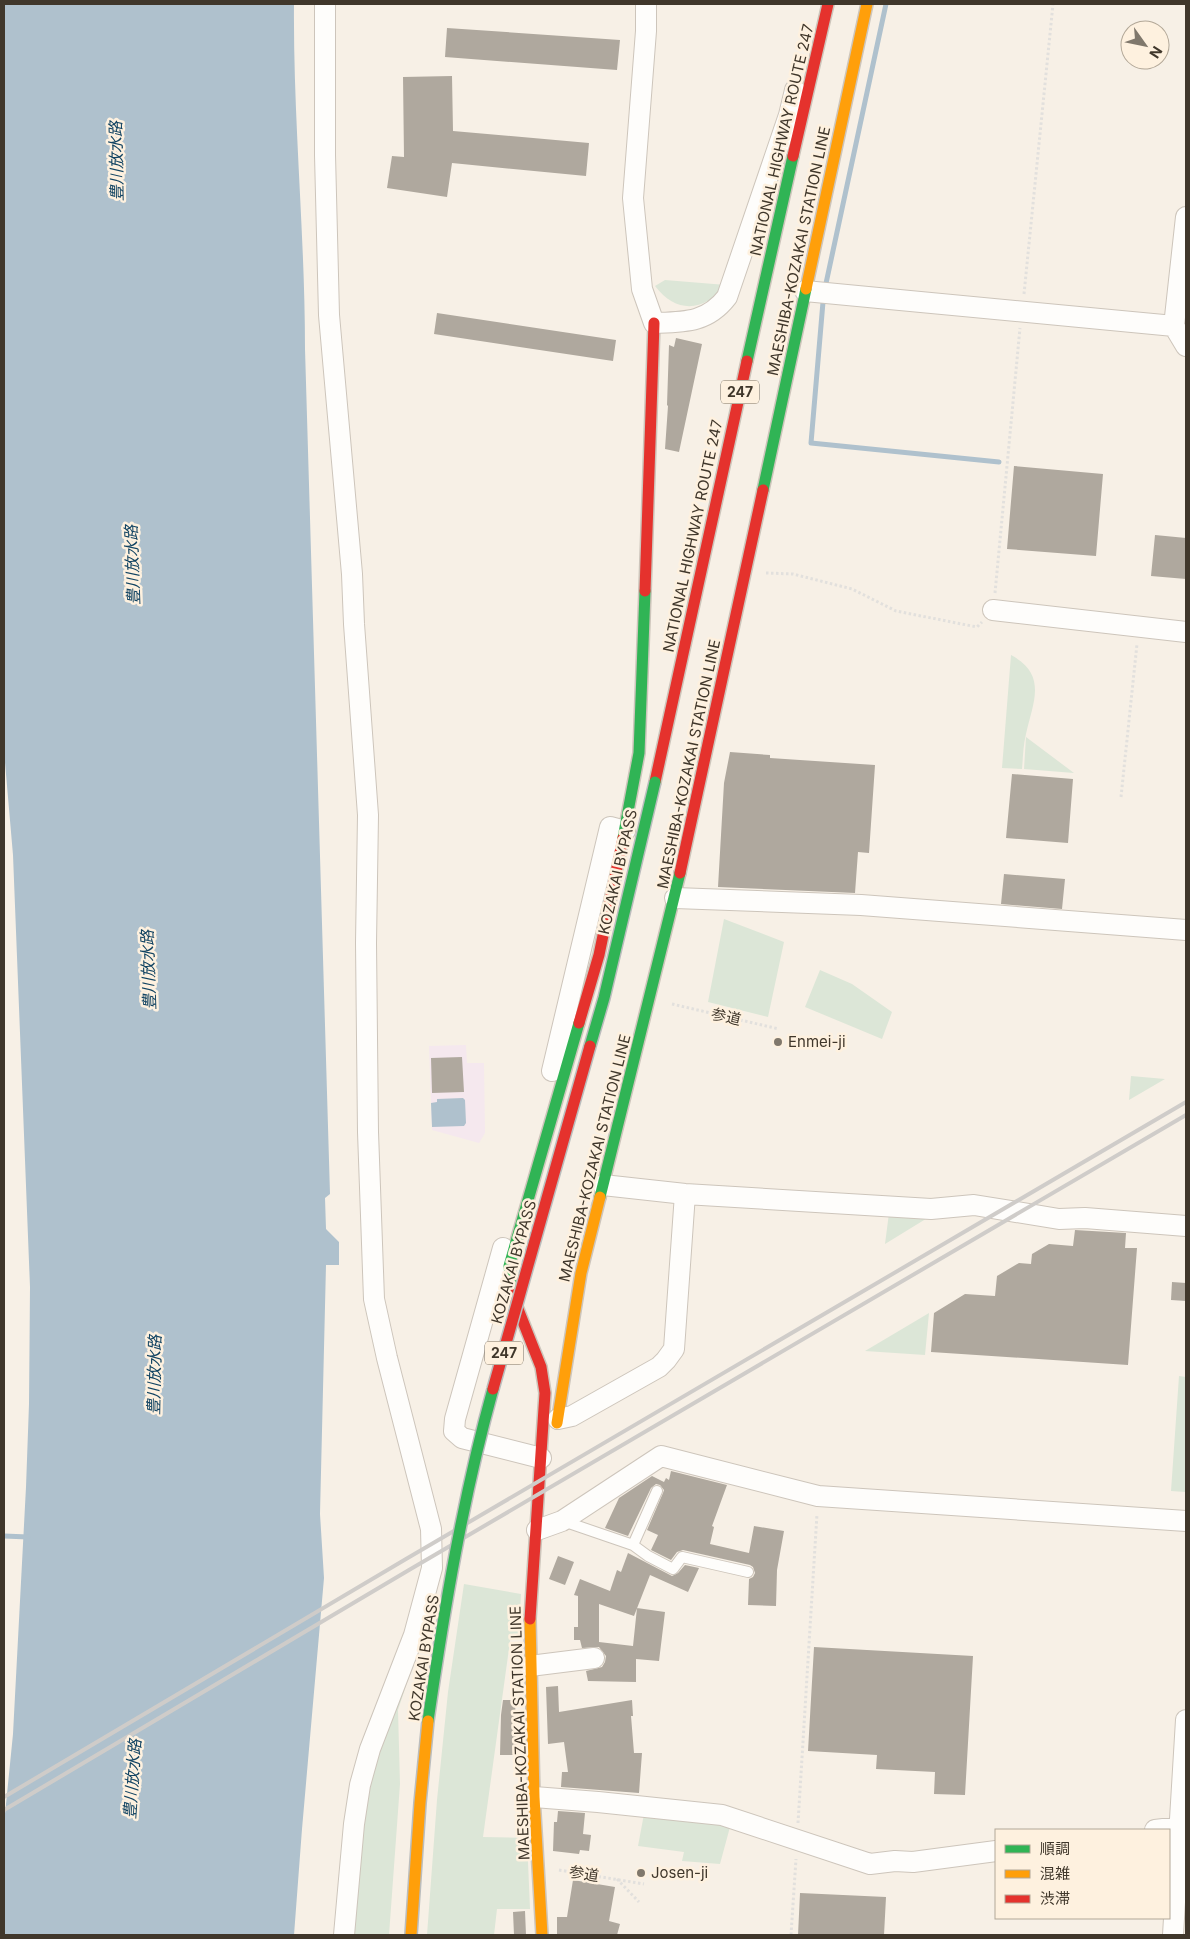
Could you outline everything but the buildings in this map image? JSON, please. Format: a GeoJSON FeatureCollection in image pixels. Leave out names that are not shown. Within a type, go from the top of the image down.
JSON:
{"type":"FeatureCollection","features":[{"type":"Feature","properties":{"kind":"main road","name":"MAESHIBA-KOZAKAI STATION LINE"},"geometry":{"type":"LineString","coordinates":[[542,1935],[534,1797],[530,1666],[531,1593],[537,1530],[551,1441],[581,1273],[675,898],[867,4]]}},
{"type":"Feature","properties":{"kind":"main road","name":"NATIONAL HIGHWAY ROUTE 247"},"geometry":{"type":"LineString","coordinates":[[655,782],[737,403],[826,12]]}},
{"type":"Feature","properties":{"kind":"main road","name":"MAESHIBA-KOZAKAI STATION LINE"},"geometry":{"type":"LineString","coordinates":[[537,1530],[551,1441],[541,1367],[512,1294],[509,1266],[599,956],[639,753],[654,323]]}},
{"type":"Feature","properties":{"kind":"main road","name":"KOZAKAI BYPASS"},"geometry":{"type":"LineString","coordinates":[[411,1935],[415,1860],[428,1724],[455,1559],[469,1488],[483,1426],[604,998],[655,782]]}},
{"type":"Feature","properties":{"kind":"street"},"geometry":{"type":"LineString","coordinates":[[325,4],[328,316],[352,574],[368,815],[366,943],[368,1132],[374,1299],[387,1358],[431,1528],[432,1568],[414,1635],[370,1749],[360,1785],[354,1824],[344,1935]]}},
{"type":"Feature","properties":{"kind":"street"},"geometry":{"type":"LineString","coordinates":[[646,4],[646,31],[634,198],[642,289],[654,323],[684,322],[707,316],[719,308],[727,297],[789,115],[810,34],[826,12]]}},
{"type":"Feature","properties":{"kind":"street"},"geometry":{"type":"LineString","coordinates":[[1186,217],[1185,251],[1174,326],[1186,346]]}},
{"type":"Feature","properties":{"kind":"street"},"geometry":{"type":"LineString","coordinates":[[805,291],[1174,326]]}},
{"type":"Feature","properties":{"kind":"street"},"geometry":{"type":"LineString","coordinates":[[993,610],[1186,632]]}},
{"type":"Feature","properties":{"kind":"street"},"geometry":{"type":"LineString","coordinates":[[625,831],[610,827],[547,1092],[455,1419],[454,1431],[462,1438],[551,1441],[572,1416],[659,1367],[666,1360],[674,1348],[685,1194]]}},
{"type":"Feature","properties":{"kind":"street"},"geometry":{"type":"LineString","coordinates":[[675,898],[861,905],[1186,930]]}},
{"type":"Feature","properties":{"kind":"street"},"geometry":{"type":"LineString","coordinates":[[603,1185],[685,1194],[931,1209],[974,1205],[1059,1219],[1085,1218],[1186,1226]]}},
{"type":"Feature","properties":{"kind":"street"},"geometry":{"type":"LineString","coordinates":[[537,1530],[562,1521],[661,1456],[818,1496],[1186,1521]]}},
{"type":"Feature","properties":{"kind":"street"},"geometry":{"type":"LineString","coordinates":[[530,1666],[594,1658]]}},
{"type":"Feature","properties":{"kind":"street"},"geometry":{"type":"LineString","coordinates":[[1173,1935],[1182,1822],[1186,1720]]}},
{"type":"Feature","properties":{"kind":"street"},"geometry":{"type":"LineString","coordinates":[[534,1797],[722,1815],[870,1864],[895,1861],[913,1862],[995,1851]]}},
{"type":"Feature","properties":{"kind":"street"},"geometry":{"type":"LineString","coordinates":[[1158,1829],[1182,1822]]}},
{"type":"Feature","properties":{"kind":"lane"},"geometry":{"type":"LineString","coordinates":[[633,1545],[657,1491]]}},
{"type":"Feature","properties":{"kind":"lane"},"geometry":{"type":"LineString","coordinates":[[562,1521],[633,1545],[648,1556],[673,1569],[682,1557],[748,1572]]}},
{"type":"Feature","properties":{"kind":"path"},"geometry":{"type":"LineString","coordinates":[[745,572],[793,574],[852,590],[896,611],[977,627],[993,610]]}},
{"type":"Feature","properties":{"kind":"path"},"geometry":{"type":"LineString","coordinates":[[1121,797],[1139,627]]}},
{"type":"Feature","properties":{"kind":"path","name":"参道"},"geometry":{"type":"LineString","coordinates":[[672,1004],[779,1029]]}},
{"type":"Feature","properties":{"kind":"path"},"geometry":{"type":"LineString","coordinates":[[791,1935],[818,1496]]}},
{"type":"Feature","properties":{"kind":"path","name":"参道"},"geometry":{"type":"LineString","coordinates":[[550,1868],[644,1884]]}},
{"type":"Feature","properties":{"kind":"path","name":"参道"},"geometry":{"type":"LineString","coordinates":[[617,1879],[639,1902]]}},
{"type":"Feature","properties":{"kind":"shaded area"},"geometry":{"type":"Polygon","coordinates":[[[466,1045],[467,1063],[484,1063],[485,1133],[479,1143],[432,1130],[429,1046],[466,1045]]]}},
{"type":"Feature","properties":{"kind":"green space"},"geometry":{"type":"Polygon","coordinates":[[[665,280],[726,285],[709,300],[691,306],[672,302],[655,286],[665,280]]]}},
{"type":"Feature","properties":{"kind":"green space"},"geometry":{"type":"Polygon","coordinates":[[[1011,655],[1023,663],[1030,671],[1034,680],[1035,690],[1024,743],[1022,769],[1002,768],[1011,655]]]}},
{"type":"Feature","properties":{"kind":"green space"},"geometry":{"type":"Polygon","coordinates":[[[1026,737],[1074,773],[1024,769],[1026,737]]]}},
{"type":"Feature","properties":{"kind":"green space"},"geometry":{"type":"Polygon","coordinates":[[[724,919],[784,942],[768,1017],[708,1002],[724,919]]]}},
{"type":"Feature","properties":{"kind":"green space"},"geometry":{"type":"Polygon","coordinates":[[[820,970],[852,984],[892,1012],[882,1039],[805,1007],[820,970]]]}},
{"type":"Feature","properties":{"kind":"green space"},"geometry":{"type":"Polygon","coordinates":[[[1131,1076],[1165,1079],[1129,1100],[1131,1076]]]}},
{"type":"Feature","properties":{"kind":"green space"},"geometry":{"type":"Polygon","coordinates":[[[889,1213],[929,1217],[885,1244],[889,1213]]]}},
{"type":"Feature","properties":{"kind":"green space"},"geometry":{"type":"Polygon","coordinates":[[[929,1313],[925,1355],[865,1351],[929,1313]]]}},
{"type":"Feature","properties":{"kind":"green space"},"geometry":{"type":"Polygon","coordinates":[[[1179,1376],[1186,1377],[1185,1492],[1171,1491],[1179,1376]]]}},
{"type":"Feature","properties":{"kind":"green space"},"geometry":{"type":"Polygon","coordinates":[[[464,1584],[521,1594],[519,1634],[511,1634],[483,1837],[527,1838],[530,1909],[497,1909],[494,1935],[427,1935],[437,1800],[448,1692],[464,1584]]]}},
{"type":"Feature","properties":{"kind":"green space"},"geometry":{"type":"Polygon","coordinates":[[[418,1649],[398,1710],[400,1784],[389,1935],[350,1935],[365,1790],[418,1649]]]}},
{"type":"Feature","properties":{"kind":"green space"},"geometry":{"type":"Polygon","coordinates":[[[644,1814],[716,1821],[730,1827],[720,1864],[682,1861],[684,1852],[638,1846],[644,1814]]]}},
{"type":"Feature","properties":{"kind":"water","name":"豊川放水路"},"geometry":{"type":"Polygon","coordinates":[[[4,4],[294,4],[295,90],[303,263],[330,1194],[325,1198],[326,1229],[339,1242],[339,1265],[326,1265],[320,1514],[324,1578],[294,1935],[4,1935],[4,1824],[13,1734],[26,1487],[30,1287],[13,855],[4,751],[4,4]]]}},
{"type":"Feature","properties":{"kind":"water"},"geometry":{"type":"Polygon","coordinates":[[[463,1098],[465,1100],[466,1123],[464,1126],[432,1127],[431,1103],[437,1102],[437,1099],[463,1098]]]}},
{"type":"Feature","properties":{"kind":"waterway"},"geometry":{"type":"LineString","coordinates":[[825,288],[886,4]]}},
{"type":"Feature","properties":{"kind":"waterway"},"geometry":{"type":"LineString","coordinates":[[823,302],[811,443],[999,462]]}},
{"type":"Feature","properties":{"kind":"waterway"},"geometry":{"type":"LineString","coordinates":[[4,1536],[28,1537]]}},
{"type":"Feature","properties":{"kind":"railway"},"geometry":{"type":"LineString","coordinates":[[4,1797],[1186,1102]]}},
{"type":"Feature","properties":{"kind":"railway"},"geometry":{"type":"LineString","coordinates":[[4,1810],[409,1570],[1186,1115]]}},
{"type":"Feature","properties":{"kind":"traffic: fast"},"geometry":{"type":"LineString","coordinates":[[747,361],[793,156]]}},
{"type":"Feature","properties":{"kind":"traffic: fast"},"geometry":{"type":"LineString","coordinates":[[763,490],[806,289]]}},
{"type":"Feature","properties":{"kind":"traffic: fast"},"geometry":{"type":"LineString","coordinates":[[623,838],[639,753],[645,591]]}},
{"type":"Feature","properties":{"kind":"traffic: fast"},"geometry":{"type":"LineString","coordinates":[[590,1046],[604,998],[655,782]]}},
{"type":"Feature","properties":{"kind":"traffic: fast"},"geometry":{"type":"LineString","coordinates":[[600,1197],[680,873]]}},
{"type":"Feature","properties":{"kind":"traffic: fast"},"geometry":{"type":"LineString","coordinates":[[512,1294],[509,1266],[579,1023]]}},
{"type":"Feature","properties":{"kind":"traffic: fast"},"geometry":{"type":"LineString","coordinates":[[428,1721],[463,1512],[493,1389]]}},
{"type":"Feature","properties":{"kind":"traffic: slow"},"geometry":{"type":"LineString","coordinates":[[806,289],[867,4]]}},
{"type":"Feature","properties":{"kind":"traffic: slow"},"geometry":{"type":"LineString","coordinates":[[557,1423],[581,1273],[600,1197]]}},
{"type":"Feature","properties":{"kind":"traffic: slow"},"geometry":{"type":"LineString","coordinates":[[530,1619],[534,1797],[542,1935]]}},
{"type":"Feature","properties":{"kind":"traffic: slow"},"geometry":{"type":"LineString","coordinates":[[411,1935],[428,1721]]}},
{"type":"Feature","properties":{"kind":"traffic: jam"},"geometry":{"type":"LineString","coordinates":[[793,156],[828,4]]}},
{"type":"Feature","properties":{"kind":"traffic: jam"},"geometry":{"type":"LineString","coordinates":[[645,591],[654,323]]}},
{"type":"Feature","properties":{"kind":"traffic: jam"},"geometry":{"type":"LineString","coordinates":[[655,782],[747,361]]}},
{"type":"Feature","properties":{"kind":"traffic: jam"},"geometry":{"type":"LineString","coordinates":[[680,873],[763,490]]}},
{"type":"Feature","properties":{"kind":"traffic: jam"},"geometry":{"type":"LineString","coordinates":[[579,1023],[599,955],[623,838]]}},
{"type":"Feature","properties":{"kind":"traffic: jam"},"geometry":{"type":"LineString","coordinates":[[493,1389],[590,1046]]}},
{"type":"Feature","properties":{"kind":"traffic: jam"},"geometry":{"type":"LineString","coordinates":[[512,1294],[541,1367],[545,1393],[530,1619]]}},
{"type":"Feature","properties":{"kind":"place","name":"Enmei-ji"},"geometry":{"type":"Point","coordinates":[778,1042]}},
{"type":"Feature","properties":{"kind":"place","name":"Josen-ji"},"geometry":{"type":"Point","coordinates":[641,1873]}}]}
